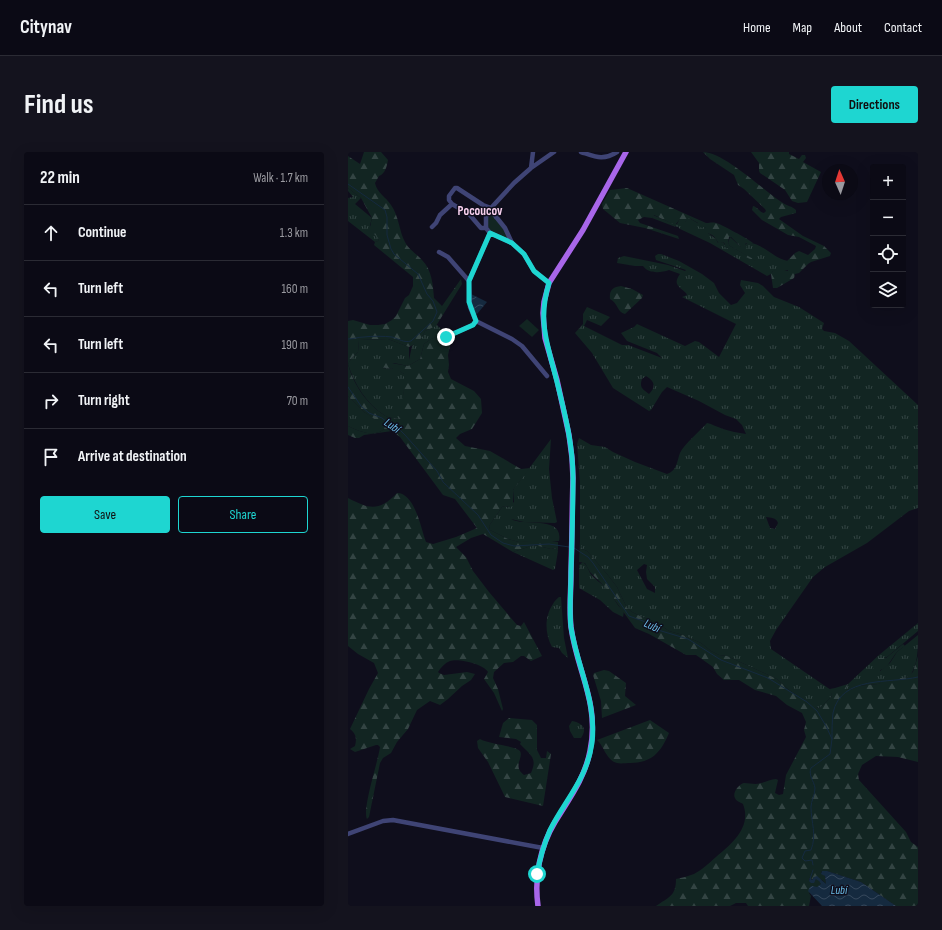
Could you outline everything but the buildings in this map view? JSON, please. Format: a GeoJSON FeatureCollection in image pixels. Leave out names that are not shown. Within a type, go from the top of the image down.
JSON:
{"type":"FeatureCollection","features":[{"type":"Feature","properties":{"kind":"main road"},"geometry":{"type":"LineString","coordinates":[[538,906],[537,874],[543,848],[550,830],[583,775],[590,752],[593,732],[591,702],[575,647],[571,627],[570,602],[573,478],[571,444],[544,332],[544,302],[549,283],[583,230],[626,152]]}},
{"type":"Feature","properties":{"kind":"street"},"geometry":{"type":"LineString","coordinates":[[531,168],[533,152]]}},
{"type":"Feature","properties":{"kind":"street"},"geometry":{"type":"LineString","coordinates":[[549,283],[534,271],[524,254],[512,243],[490,233],[486,228],[486,217],[491,208],[514,183],[531,168],[554,152]]}},
{"type":"Feature","properties":{"kind":"street"},"geometry":{"type":"LineString","coordinates":[[581,152],[603,158],[610,157],[617,152]]}},
{"type":"Feature","properties":{"kind":"street"},"geometry":{"type":"LineString","coordinates":[[486,228],[481,228],[469,214],[452,204],[449,200],[449,196],[455,188],[457,188],[483,205],[491,208]]}},
{"type":"Feature","properties":{"kind":"street"},"geometry":{"type":"LineString","coordinates":[[432,227],[440,215],[452,204]]}},
{"type":"Feature","properties":{"kind":"street"},"geometry":{"type":"LineString","coordinates":[[491,208],[492,213],[505,228],[512,243]]}},
{"type":"Feature","properties":{"kind":"street"},"geometry":{"type":"LineString","coordinates":[[490,233],[469,281],[469,302],[476,321],[512,339],[522,346],[547,376]]}},
{"type":"Feature","properties":{"kind":"street"},"geometry":{"type":"LineString","coordinates":[[439,252],[448,257],[469,281]]}},
{"type":"Feature","properties":{"kind":"street"},"geometry":{"type":"LineString","coordinates":[[446,337],[473,325],[476,321]]}},
{"type":"Feature","properties":{"kind":"street"},"geometry":{"type":"LineString","coordinates":[[348,834],[383,820],[393,820],[543,848]]}},
{"type":"Feature","properties":{"kind":"green space"},"geometry":{"type":"Polygon","coordinates":[[[364,152],[381,152],[388,160],[384,172],[379,176],[375,183],[376,186],[394,209],[403,238],[407,245],[428,268],[434,298],[442,306],[461,279],[462,284],[436,326],[425,331],[417,343],[409,347],[388,339],[359,340],[358,352],[348,364],[348,321],[353,320],[370,325],[385,324],[396,316],[413,286],[413,277],[374,245],[379,239],[371,230],[372,218],[361,198],[348,188],[348,156],[360,164],[364,152]]]}},
{"type":"Feature","properties":{"kind":"green space"},"geometry":{"type":"Polygon","coordinates":[[[703,152],[722,158],[775,197],[796,210],[796,213],[781,217],[779,219],[803,236],[824,246],[831,253],[830,256],[811,262],[799,273],[795,274],[794,278],[777,288],[773,288],[771,274],[773,271],[780,269],[788,271],[787,261],[795,253],[799,251],[808,255],[815,249],[816,246],[799,237],[788,235],[762,220],[752,210],[753,206],[764,213],[766,211],[765,209],[738,185],[734,175],[710,159],[703,152]]]}},
{"type":"Feature","properties":{"kind":"green space"},"geometry":{"type":"Polygon","coordinates":[[[751,152],[789,152],[789,154],[799,159],[802,155],[805,155],[806,158],[803,162],[821,172],[807,202],[798,203],[792,201],[785,190],[760,173],[759,163],[751,152]]]}},
{"type":"Feature","properties":{"kind":"green space"},"geometry":{"type":"Polygon","coordinates":[[[348,188],[361,198],[355,204],[372,218],[370,225],[379,239],[378,241],[375,242],[348,221],[348,198],[353,197],[348,191],[348,188]]]}},
{"type":"Feature","properties":{"kind":"green space"},"geometry":{"type":"Polygon","coordinates":[[[627,188],[706,223],[718,224],[741,235],[753,243],[746,243],[746,249],[741,247],[731,237],[729,237],[728,243],[730,246],[757,261],[724,247],[725,244],[723,242],[719,244],[713,236],[705,232],[706,228],[698,226],[698,223],[689,218],[684,223],[680,219],[675,225],[654,215],[652,218],[644,217],[638,220],[640,223],[678,236],[679,239],[645,228],[620,223],[603,209],[602,204],[610,190],[627,188]]]}},
{"type":"Feature","properties":{"kind":"green space"},"geometry":{"type":"Polygon","coordinates":[[[489,215],[493,216],[499,221],[504,228],[508,239],[495,234],[489,229],[489,215]]]}},
{"type":"Feature","properties":{"kind":"green space"},"geometry":{"type":"Polygon","coordinates":[[[653,215],[674,224],[677,224],[680,218],[685,222],[689,218],[706,228],[708,233],[716,239],[718,243],[723,242],[727,248],[730,248],[756,261],[730,246],[728,243],[730,237],[741,247],[747,243],[752,243],[762,247],[783,260],[788,261],[788,270],[773,271],[767,276],[710,243],[678,227],[652,218],[653,215]]]}},
{"type":"Feature","properties":{"kind":"green space"},"geometry":{"type":"Polygon","coordinates":[[[661,254],[679,261],[702,274],[714,283],[719,293],[731,305],[737,303],[745,293],[740,285],[741,280],[758,283],[774,297],[799,307],[824,323],[822,329],[824,331],[835,333],[849,341],[918,405],[918,508],[909,511],[867,543],[825,567],[813,577],[770,641],[771,649],[831,690],[832,696],[820,708],[815,707],[789,690],[777,679],[727,656],[719,655],[701,643],[669,631],[656,622],[632,612],[627,608],[617,587],[587,551],[582,549],[580,544],[580,483],[577,444],[579,438],[591,445],[605,447],[635,462],[667,474],[675,468],[680,453],[685,446],[707,423],[723,429],[746,434],[742,425],[736,419],[667,387],[649,411],[613,388],[592,353],[575,333],[583,324],[583,314],[587,307],[610,317],[601,326],[587,320],[584,326],[622,345],[628,345],[662,358],[657,353],[627,341],[621,333],[637,324],[685,346],[695,341],[699,342],[719,357],[736,324],[682,297],[687,295],[677,285],[677,280],[680,274],[669,270],[662,272],[651,272],[643,266],[617,263],[618,258],[624,256],[686,270],[656,260],[655,256],[661,254]],[[646,376],[642,379],[641,384],[642,388],[649,394],[654,387],[654,384],[646,376]],[[766,517],[770,528],[775,529],[778,523],[775,519],[766,517]],[[644,564],[637,570],[647,589],[655,593],[655,587],[647,579],[647,565],[644,564]]]}},
{"type":"Feature","properties":{"kind":"green space"},"geometry":{"type":"Polygon","coordinates":[[[621,286],[632,289],[643,295],[642,298],[625,314],[620,311],[615,303],[610,299],[610,293],[612,290],[621,286]]]}},
{"type":"Feature","properties":{"kind":"green space"},"geometry":{"type":"Polygon","coordinates":[[[527,319],[539,330],[532,337],[519,326],[527,319]]]}},
{"type":"Feature","properties":{"kind":"green space"},"geometry":{"type":"Polygon","coordinates":[[[437,325],[443,331],[442,335],[431,339],[424,344],[420,359],[408,366],[394,363],[382,368],[397,369],[404,374],[402,408],[399,419],[386,416],[372,405],[362,393],[348,364],[358,352],[359,340],[388,339],[409,347],[409,360],[412,346],[422,337],[425,331],[437,325]]]}},
{"type":"Feature","properties":{"kind":"green space"},"geometry":{"type":"Polygon","coordinates":[[[446,333],[450,346],[448,355],[448,372],[451,379],[474,391],[481,399],[482,413],[472,429],[460,434],[456,438],[465,446],[490,451],[521,469],[530,468],[513,490],[513,506],[502,507],[489,526],[490,530],[508,539],[519,542],[545,540],[558,542],[558,551],[556,548],[551,549],[534,545],[513,552],[483,534],[471,538],[456,547],[466,557],[473,571],[489,592],[517,625],[521,626],[524,622],[542,656],[531,661],[524,656],[521,656],[513,662],[504,663],[494,672],[493,678],[498,689],[503,709],[502,711],[494,693],[484,679],[488,672],[486,669],[470,662],[459,660],[450,661],[443,665],[438,672],[444,675],[467,672],[475,674],[471,680],[440,705],[430,701],[417,710],[408,729],[397,742],[391,753],[383,758],[380,763],[369,817],[367,819],[366,814],[368,796],[380,747],[376,745],[355,752],[350,749],[355,746],[356,736],[350,729],[378,673],[374,663],[358,654],[348,646],[348,498],[362,505],[374,507],[385,503],[397,493],[403,495],[413,505],[426,542],[433,544],[456,537],[477,528],[455,499],[443,495],[400,437],[392,431],[364,435],[359,438],[348,435],[348,426],[361,432],[376,433],[384,429],[385,426],[364,412],[348,396],[348,364],[353,379],[366,399],[386,416],[399,419],[404,390],[404,374],[400,371],[383,368],[376,365],[380,361],[408,366],[420,359],[424,344],[431,339],[446,333]]]}},
{"type":"Feature","properties":{"kind":"green space"},"geometry":{"type":"Polygon","coordinates":[[[348,396],[364,412],[383,424],[385,426],[384,429],[376,433],[366,433],[348,426],[348,396]]]}},
{"type":"Feature","properties":{"kind":"green space"},"geometry":{"type":"Polygon","coordinates":[[[551,439],[549,469],[552,498],[557,522],[526,522],[542,523],[555,528],[559,533],[559,541],[519,542],[508,539],[490,530],[489,526],[502,507],[508,507],[514,502],[513,490],[551,439]]]}},
{"type":"Feature","properties":{"kind":"green space"},"geometry":{"type":"Polygon","coordinates":[[[580,542],[582,549],[587,551],[617,587],[627,608],[632,612],[656,622],[669,631],[701,643],[719,655],[727,656],[777,679],[789,690],[818,708],[820,708],[832,696],[830,689],[848,684],[846,689],[850,690],[858,686],[878,684],[889,680],[907,677],[913,672],[918,656],[918,762],[898,757],[876,756],[862,765],[858,774],[859,780],[906,832],[911,842],[918,847],[918,906],[896,906],[861,882],[827,871],[822,871],[821,873],[825,876],[826,884],[822,880],[814,877],[812,880],[810,878],[809,879],[809,881],[815,881],[818,879],[821,884],[809,893],[811,896],[809,906],[748,906],[746,903],[736,903],[730,906],[656,906],[671,896],[675,889],[676,879],[694,874],[700,870],[734,841],[739,834],[745,820],[745,812],[743,804],[736,800],[734,794],[740,785],[744,783],[759,784],[776,779],[778,780],[775,793],[779,795],[783,794],[786,775],[806,737],[804,730],[806,722],[802,713],[787,705],[776,696],[755,690],[739,680],[724,680],[717,674],[713,667],[696,655],[686,655],[649,634],[635,628],[606,588],[590,572],[585,563],[579,562],[580,542]]]}},
{"type":"Feature","properties":{"kind":"green space"},"geometry":{"type":"Polygon","coordinates":[[[534,545],[551,549],[556,548],[558,551],[555,569],[553,570],[513,552],[534,545]]]}},
{"type":"Feature","properties":{"kind":"green space"},"geometry":{"type":"Polygon","coordinates":[[[583,562],[590,573],[607,588],[624,611],[623,617],[613,612],[600,600],[579,588],[579,565],[583,562]]]}},
{"type":"Feature","properties":{"kind":"green space"},"geometry":{"type":"Polygon","coordinates":[[[559,597],[561,597],[564,638],[568,658],[559,648],[552,647],[546,626],[550,609],[559,597]]]}},
{"type":"Feature","properties":{"kind":"green space"},"geometry":{"type":"Polygon","coordinates":[[[918,623],[918,631],[887,657],[880,658],[880,671],[890,663],[897,652],[918,635],[918,651],[913,671],[910,676],[878,684],[858,686],[850,690],[846,689],[848,684],[879,655],[918,623]]]}},
{"type":"Feature","properties":{"kind":"green space"},"geometry":{"type":"Polygon","coordinates":[[[903,644],[905,646],[897,652],[886,667],[876,671],[873,669],[873,665],[879,658],[886,658],[903,644]]]}},
{"type":"Feature","properties":{"kind":"green space"},"geometry":{"type":"Polygon","coordinates":[[[604,670],[609,671],[626,683],[625,696],[636,705],[602,718],[601,701],[593,675],[594,673],[604,670]]]}},
{"type":"Feature","properties":{"kind":"green space"},"geometry":{"type":"Polygon","coordinates":[[[509,718],[532,720],[537,725],[537,750],[541,758],[546,758],[547,751],[551,754],[543,806],[505,797],[488,762],[478,748],[477,741],[480,739],[517,749],[521,754],[519,768],[521,772],[524,775],[531,773],[534,763],[530,754],[520,744],[521,742],[516,739],[499,737],[503,723],[509,718]]]}},
{"type":"Feature","properties":{"kind":"green space"},"geometry":{"type":"Polygon","coordinates":[[[650,720],[669,733],[663,746],[650,759],[638,762],[617,763],[610,759],[597,740],[650,720]]]}},
{"type":"Feature","properties":{"kind":"green space"},"geometry":{"type":"Polygon","coordinates":[[[572,721],[583,726],[584,731],[581,738],[574,738],[570,731],[569,726],[572,721]]]}},
{"type":"Feature","properties":{"kind":"water"},"geometry":{"type":"Polygon","coordinates":[[[471,294],[487,302],[477,314],[472,306],[471,294]]]}},
{"type":"Feature","properties":{"kind":"water","name":"Lubí"},"geometry":{"type":"Polygon","coordinates":[[[822,871],[827,871],[861,882],[896,906],[822,906],[808,891],[810,887],[817,887],[821,884],[816,879],[814,883],[811,883],[809,881],[810,878],[812,880],[817,876],[826,884],[825,876],[821,874],[822,871]]]}},
{"type":"Feature","properties":{"kind":"waterway","name":"Lubí"},"geometry":{"type":"LineString","coordinates":[[348,184],[385,210],[387,217],[387,235],[391,249],[394,254],[418,274],[427,294],[433,301],[437,312],[433,321],[411,341],[382,336],[348,339]]}},
{"type":"Feature","properties":{"kind":"waterway","name":"Lubí"},"geometry":{"type":"LineString","coordinates":[[348,387],[361,406],[369,413],[382,418],[405,435],[437,471],[443,482],[478,515],[491,535],[503,543],[514,546],[549,544],[569,547]]}},
{"type":"Feature","properties":{"kind":"waterway","name":"Lubí"},"geometry":{"type":"LineString","coordinates":[[574,548],[588,557],[593,563],[629,616],[643,621],[658,630],[688,639],[721,660],[768,678],[807,702],[817,711],[832,739],[830,754],[811,768],[810,771],[815,788],[811,807],[814,839],[811,850],[805,851],[802,858],[805,861],[812,860],[813,865]]}},
{"type":"Feature","properties":{"kind":"waterway"},"geometry":{"type":"LineString","coordinates":[[832,739],[833,713],[838,701],[846,692],[868,683],[918,677]]}},
{"type":"Feature","properties":{"kind":"waterway","name":"Lubí"},"geometry":{"type":"LineString","coordinates":[[810,879],[813,870]]}},
{"type":"Feature","properties":{"kind":"district","name":"Pocoucov"},"geometry":{"type":"Point","coordinates":[480,211]}},
{"type":"Feature","properties":{"kind":"route"},"geometry":{"type":"LineString","coordinates":[[446,337],[473,325],[476,321],[469,302],[469,281],[490,233],[512,243],[524,254],[534,271],[549,283],[544,302],[544,332],[546,346],[567,423],[572,458],[571,627],[575,647],[591,702],[593,732],[590,752],[583,775],[573,794],[550,830],[540,858],[537,874]]}}]}
